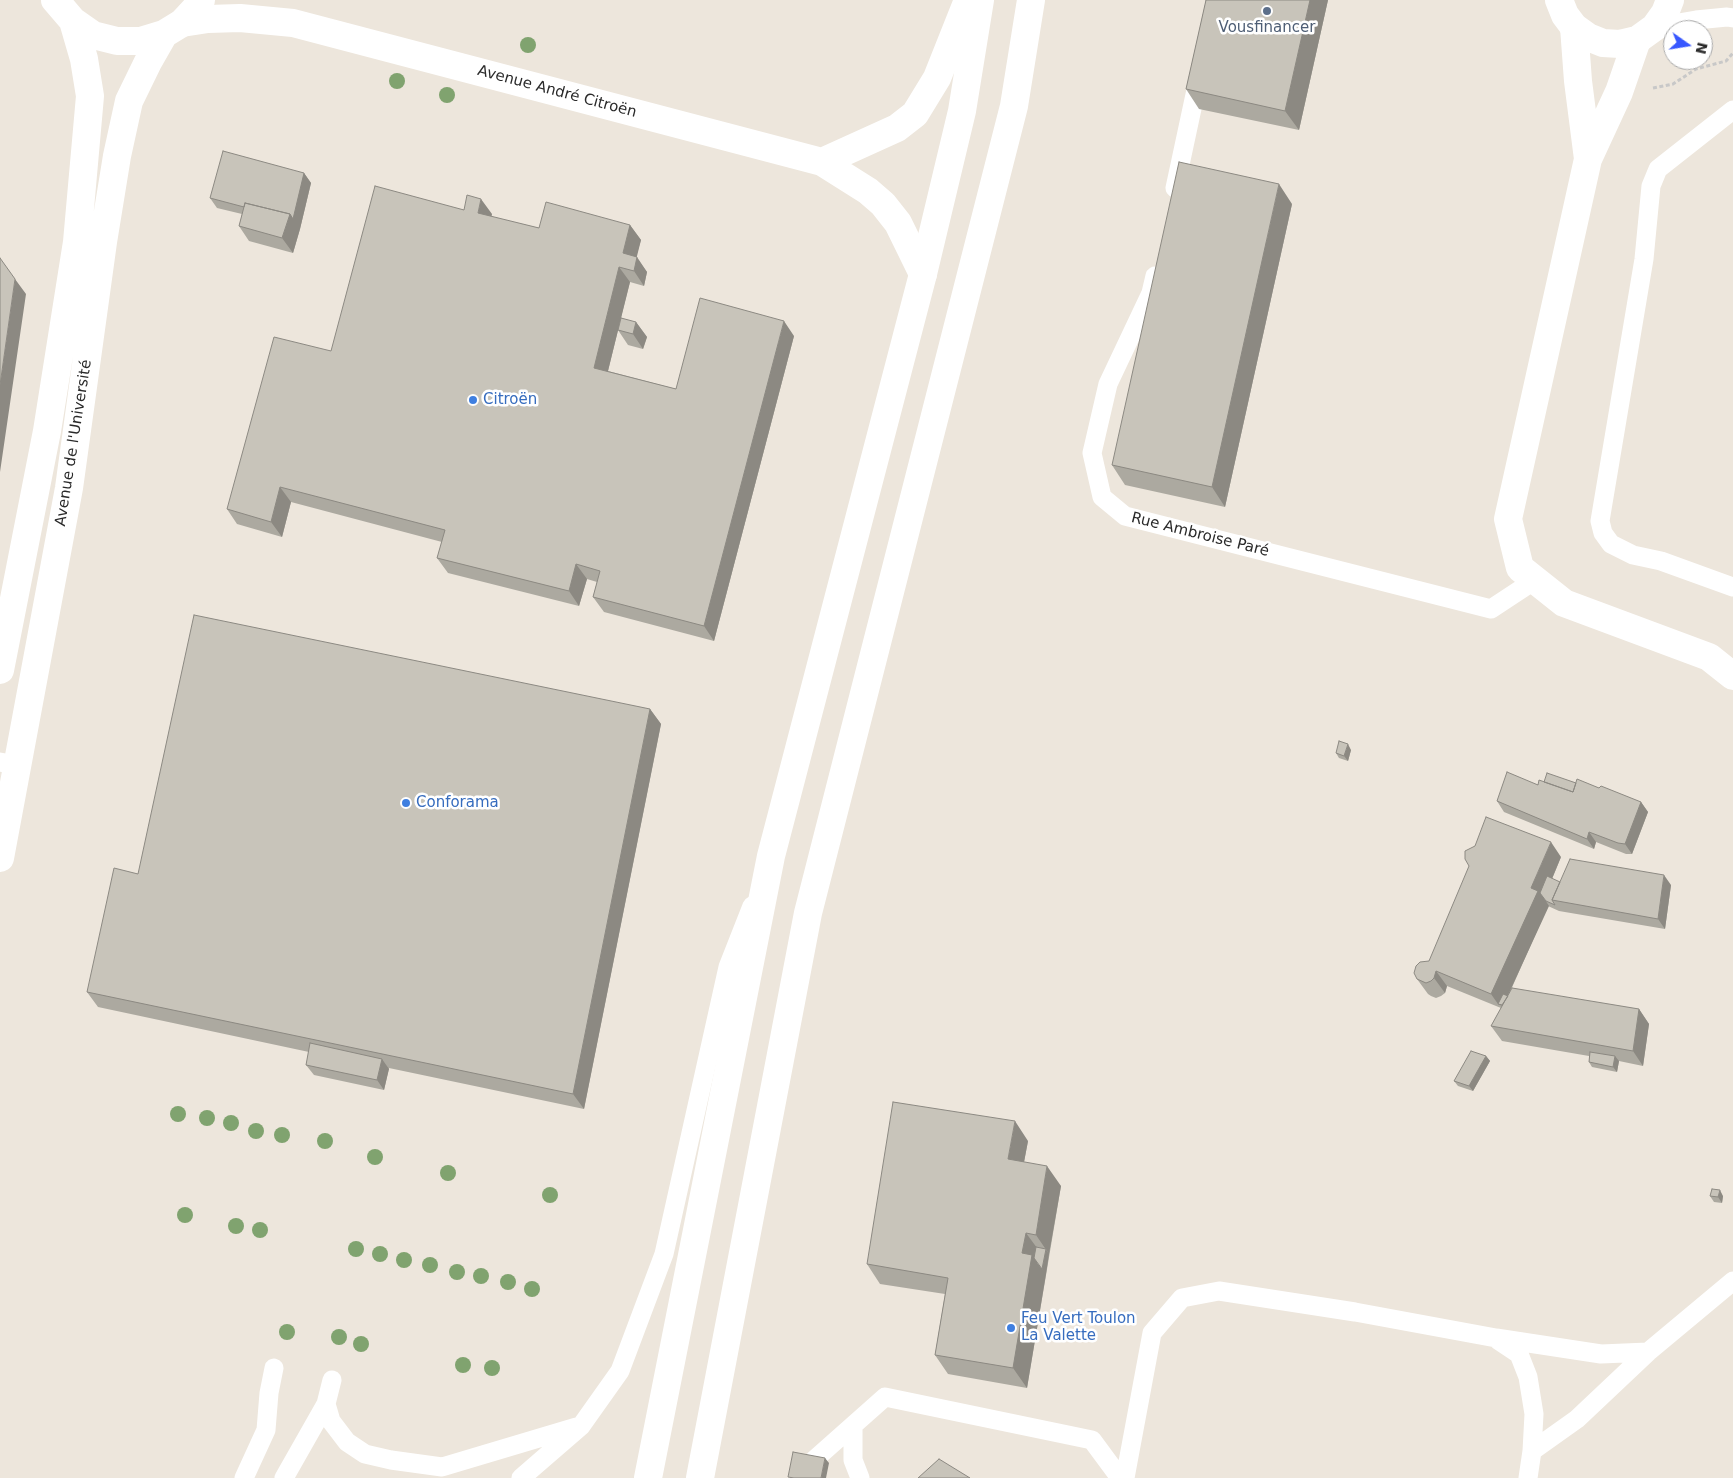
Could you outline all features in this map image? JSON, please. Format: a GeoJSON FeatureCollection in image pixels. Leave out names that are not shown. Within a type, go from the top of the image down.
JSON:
{"type":"FeatureCollection","features":[{"type":"Feature","properties":{"kind":"main road","name":"Avenue de l'Université"},"geometry":{"type":"LineString","coordinates":[[55,0],[73,22],[93,35],[116,42],[141,42],[173,28]]}},
{"type":"Feature","properties":{"kind":"main road","name":"Avenue de l'Université"},"geometry":{"type":"LineString","coordinates":[[0,858],[9,764],[69,488],[103,242],[117,156],[129,101],[148,62],[173,28],[195,9],[201,0]]}},
{"type":"Feature","properties":{"kind":"main road","name":"Avenue André Citroën"},"geometry":{"type":"LineString","coordinates":[[262,0],[293,23]]}},
{"type":"Feature","properties":{"kind":"main road"},"geometry":{"type":"LineString","coordinates":[[822,162],[897,128],[915,114],[937,78],[968,0]]}},
{"type":"Feature","properties":{"kind":"main road"},"geometry":{"type":"LineString","coordinates":[[648,1478],[772,856],[923,274],[962,111],[980,0]]}},
{"type":"Feature","properties":{"kind":"main road"},"geometry":{"type":"LineString","coordinates":[[700,1478],[808,913],[1014,106],[1031,0]]}},
{"type":"Feature","properties":{"kind":"main road"},"geometry":{"type":"LineString","coordinates":[[1559,0],[1565,15],[1574,27],[1588,37],[1604,43],[1620,44],[1646,33]]}},
{"type":"Feature","properties":{"kind":"main road"},"geometry":{"type":"LineString","coordinates":[[1670,0],[1665,13],[1646,33],[1588,159],[1508,519],[1520,568],[1564,603],[1709,657],[1733,676]]}},
{"type":"Feature","properties":{"kind":"main road","name":"Avenue André Citroën"},"geometry":{"type":"LineString","coordinates":[[173,28],[208,19],[240,18],[293,23],[822,162],[868,191],[882,204],[898,223],[923,274]]}},
{"type":"Feature","properties":{"kind":"main road","name":"Avenue de l'Université"},"geometry":{"type":"LineString","coordinates":[[0,670],[47,431],[77,242],[90,96],[84,60],[73,22]]}},
{"type":"Feature","properties":{"kind":"main road"},"geometry":{"type":"LineString","coordinates":[[1574,27],[1578,81],[1588,159]]}},
{"type":"Feature","properties":{"kind":"lane"},"geometry":{"type":"LineString","coordinates":[[1646,33],[1696,20],[1733,18]]}},
{"type":"Feature","properties":{"kind":"lane"},"geometry":{"type":"LineString","coordinates":[[1171,206],[1203,61]]}},
{"type":"Feature","properties":{"kind":"lane"},"geometry":{"type":"LineString","coordinates":[[1733,110],[1658,169],[1651,186],[1644,259],[1600,521],[1604,533],[1611,544],[1633,555],[1661,561],[1733,587]]}},
{"type":"Feature","properties":{"kind":"lane","name":"Rue Ambroise Paré"},"geometry":{"type":"LineString","coordinates":[[1160,254],[1151,293],[1108,384],[1092,453],[1102,496],[1125,516],[1490,609],[1535,580]]}},
{"type":"Feature","properties":{"kind":"lane"},"geometry":{"type":"LineString","coordinates":[[521,1478],[581,1426],[620,1371],[664,1254],[728,967],[772,856]]}},
{"type":"Feature","properties":{"kind":"lane"},"geometry":{"type":"LineString","coordinates":[[1532,1450],[1577,1419],[1648,1352],[1733,1281]]}},
{"type":"Feature","properties":{"kind":"lane"},"geometry":{"type":"LineString","coordinates":[[1125,1478],[1152,1333],[1182,1298],[1219,1291],[1601,1354],[1648,1352]]}},
{"type":"Feature","properties":{"kind":"lane"},"geometry":{"type":"LineString","coordinates":[[1496,1338],[1519,1354],[1528,1377],[1534,1414],[1528,1478]]}},
{"type":"Feature","properties":{"kind":"lane"},"geometry":{"type":"LineString","coordinates":[[244,1478],[266,1430],[269,1392],[274,1368]]}},
{"type":"Feature","properties":{"kind":"lane"},"geometry":{"type":"LineString","coordinates":[[284,1478],[326,1404],[332,1380]]}},
{"type":"Feature","properties":{"kind":"lane"},"geometry":{"type":"LineString","coordinates":[[814,1460],[885,1397],[1092,1440],[1120,1478]]}},
{"type":"Feature","properties":{"kind":"lane"},"geometry":{"type":"LineString","coordinates":[[326,1404],[331,1422],[347,1442],[365,1454],[391,1460],[442,1466],[581,1426]]}},
{"type":"Feature","properties":{"kind":"lane"},"geometry":{"type":"LineString","coordinates":[[853,1426],[853,1460],[860,1478]]}},
{"type":"Feature","properties":{"kind":"building"},"geometry":{"type":"Polygon","coordinates":[[[1206,0],[1310,0],[1285,111],[1186,89],[1206,0]]]}},
{"type":"Feature","properties":{"kind":"building"},"geometry":{"type":"Polygon","coordinates":[[[223,151],[304,173],[293,219],[290,214],[245,203],[244,207],[210,198],[223,151]]]}},
{"type":"Feature","properties":{"kind":"building"},"geometry":{"type":"Polygon","coordinates":[[[1179,162],[1279,184],[1212,487],[1112,465],[1179,162]]]}},
{"type":"Feature","properties":{"kind":"building"},"geometry":{"type":"Polygon","coordinates":[[[375,186],[464,210],[467,195],[481,199],[478,213],[539,228],[546,202],[630,225],[623,253],[637,257],[634,271],[619,267],[594,368],[676,389],[700,298],[784,321],[704,626],[593,597],[600,571],[576,564],[569,591],[437,558],[445,530],[280,487],[271,522],[227,509],[274,337],[331,351],[375,186]]]}},
{"type":"Feature","properties":{"kind":"building"},"geometry":{"type":"Polygon","coordinates":[[[245,203],[290,214],[282,238],[239,226],[245,203]]]}},
{"type":"Feature","properties":{"kind":"building"},"geometry":{"type":"Polygon","coordinates":[[[0,258],[15,279],[0,385],[0,258]]]}},
{"type":"Feature","properties":{"kind":"building"},"geometry":{"type":"Polygon","coordinates":[[[621,318],[636,322],[633,334],[618,330],[621,318]]]}},
{"type":"Feature","properties":{"kind":"building","name":"Conforama"},"geometry":{"type":"Polygon","coordinates":[[[194,615],[650,709],[573,1094],[87,992],[114,868],[138,874],[194,615]]]}},
{"type":"Feature","properties":{"kind":"building"},"geometry":{"type":"Polygon","coordinates":[[[1339,741],[1348,744],[1344,756],[1336,753],[1339,741]]]}},
{"type":"Feature","properties":{"kind":"building"},"geometry":{"type":"Polygon","coordinates":[[[1507,772],[1538,785],[1539,780],[1573,792],[1577,779],[1599,788],[1601,786],[1641,802],[1625,844],[1589,832],[1587,839],[1497,801],[1507,772]]]}},
{"type":"Feature","properties":{"kind":"building"},"geometry":{"type":"Polygon","coordinates":[[[1547,773],[1576,783],[1573,792],[1544,782],[1547,773]]]}},
{"type":"Feature","properties":{"kind":"building"},"geometry":{"type":"Polygon","coordinates":[[[1486,817],[1551,842],[1531,888],[1538,891],[1491,994],[1436,971],[1434,978],[1426,983],[1417,979],[1414,973],[1416,966],[1420,962],[1429,961],[1469,866],[1465,859],[1465,851],[1475,846],[1486,817]]]}},
{"type":"Feature","properties":{"kind":"building"},"geometry":{"type":"Polygon","coordinates":[[[1570,859],[1664,875],[1658,919],[1552,900],[1570,859]]]}},
{"type":"Feature","properties":{"kind":"building"},"geometry":{"type":"Polygon","coordinates":[[[1547,876],[1560,882],[1552,900],[1555,905],[1546,901],[1540,893],[1547,876]]]}},
{"type":"Feature","properties":{"kind":"building"},"geometry":{"type":"Polygon","coordinates":[[[1512,988],[1639,1009],[1633,1051],[1491,1026],[1512,988]]]}},
{"type":"Feature","properties":{"kind":"building"},"geometry":{"type":"Polygon","coordinates":[[[1503,994],[1508,996],[1502,1005],[1498,1004],[1503,994]]]}},
{"type":"Feature","properties":{"kind":"building"},"geometry":{"type":"Polygon","coordinates":[[[310,1043],[382,1059],[377,1080],[306,1065],[310,1043]]]}},
{"type":"Feature","properties":{"kind":"building"},"geometry":{"type":"Polygon","coordinates":[[[1471,1051],[1486,1056],[1469,1086],[1454,1081],[1471,1051]]]}},
{"type":"Feature","properties":{"kind":"building"},"geometry":{"type":"Polygon","coordinates":[[[1590,1052],[1615,1056],[1613,1067],[1589,1062],[1590,1052]]]}},
{"type":"Feature","properties":{"kind":"building"},"geometry":{"type":"Polygon","coordinates":[[[893,1102],[1015,1121],[1008,1159],[1047,1166],[1036,1235],[1026,1233],[1022,1253],[1032,1255],[1013,1368],[935,1355],[948,1278],[867,1264],[893,1102]]]}},
{"type":"Feature","properties":{"kind":"building"},"geometry":{"type":"Polygon","coordinates":[[[1712,1189],[1720,1190],[1718,1197],[1710,1196],[1712,1189]]]}},
{"type":"Feature","properties":{"kind":"building"},"geometry":{"type":"Polygon","coordinates":[[[1036,1247],[1046,1249],[1042,1269],[1034,1258],[1036,1247]]]}},
{"type":"Feature","properties":{"kind":"building"},"geometry":{"type":"Polygon","coordinates":[[[793,1452],[825,1458],[821,1478],[788,1477],[793,1452]]]}},
{"type":"Feature","properties":{"kind":"building"},"geometry":{"type":"Polygon","coordinates":[[[939,1459],[970,1478],[918,1478],[939,1459]]]}},
{"type":"Feature","properties":{"kind":"place","name":"Vousfinancer"},"geometry":{"type":"Point","coordinates":[1267,11]}},
{"type":"Feature","properties":{"kind":"place","name":"Citroën"},"geometry":{"type":"Point","coordinates":[473,400]}},
{"type":"Feature","properties":{"kind":"place","name":"Conforama"},"geometry":{"type":"Point","coordinates":[406,803]}},
{"type":"Feature","properties":{"kind":"place","name":"Feu Vert Toulon La Valette"},"geometry":{"type":"Point","coordinates":[1011,1328]}}]}
